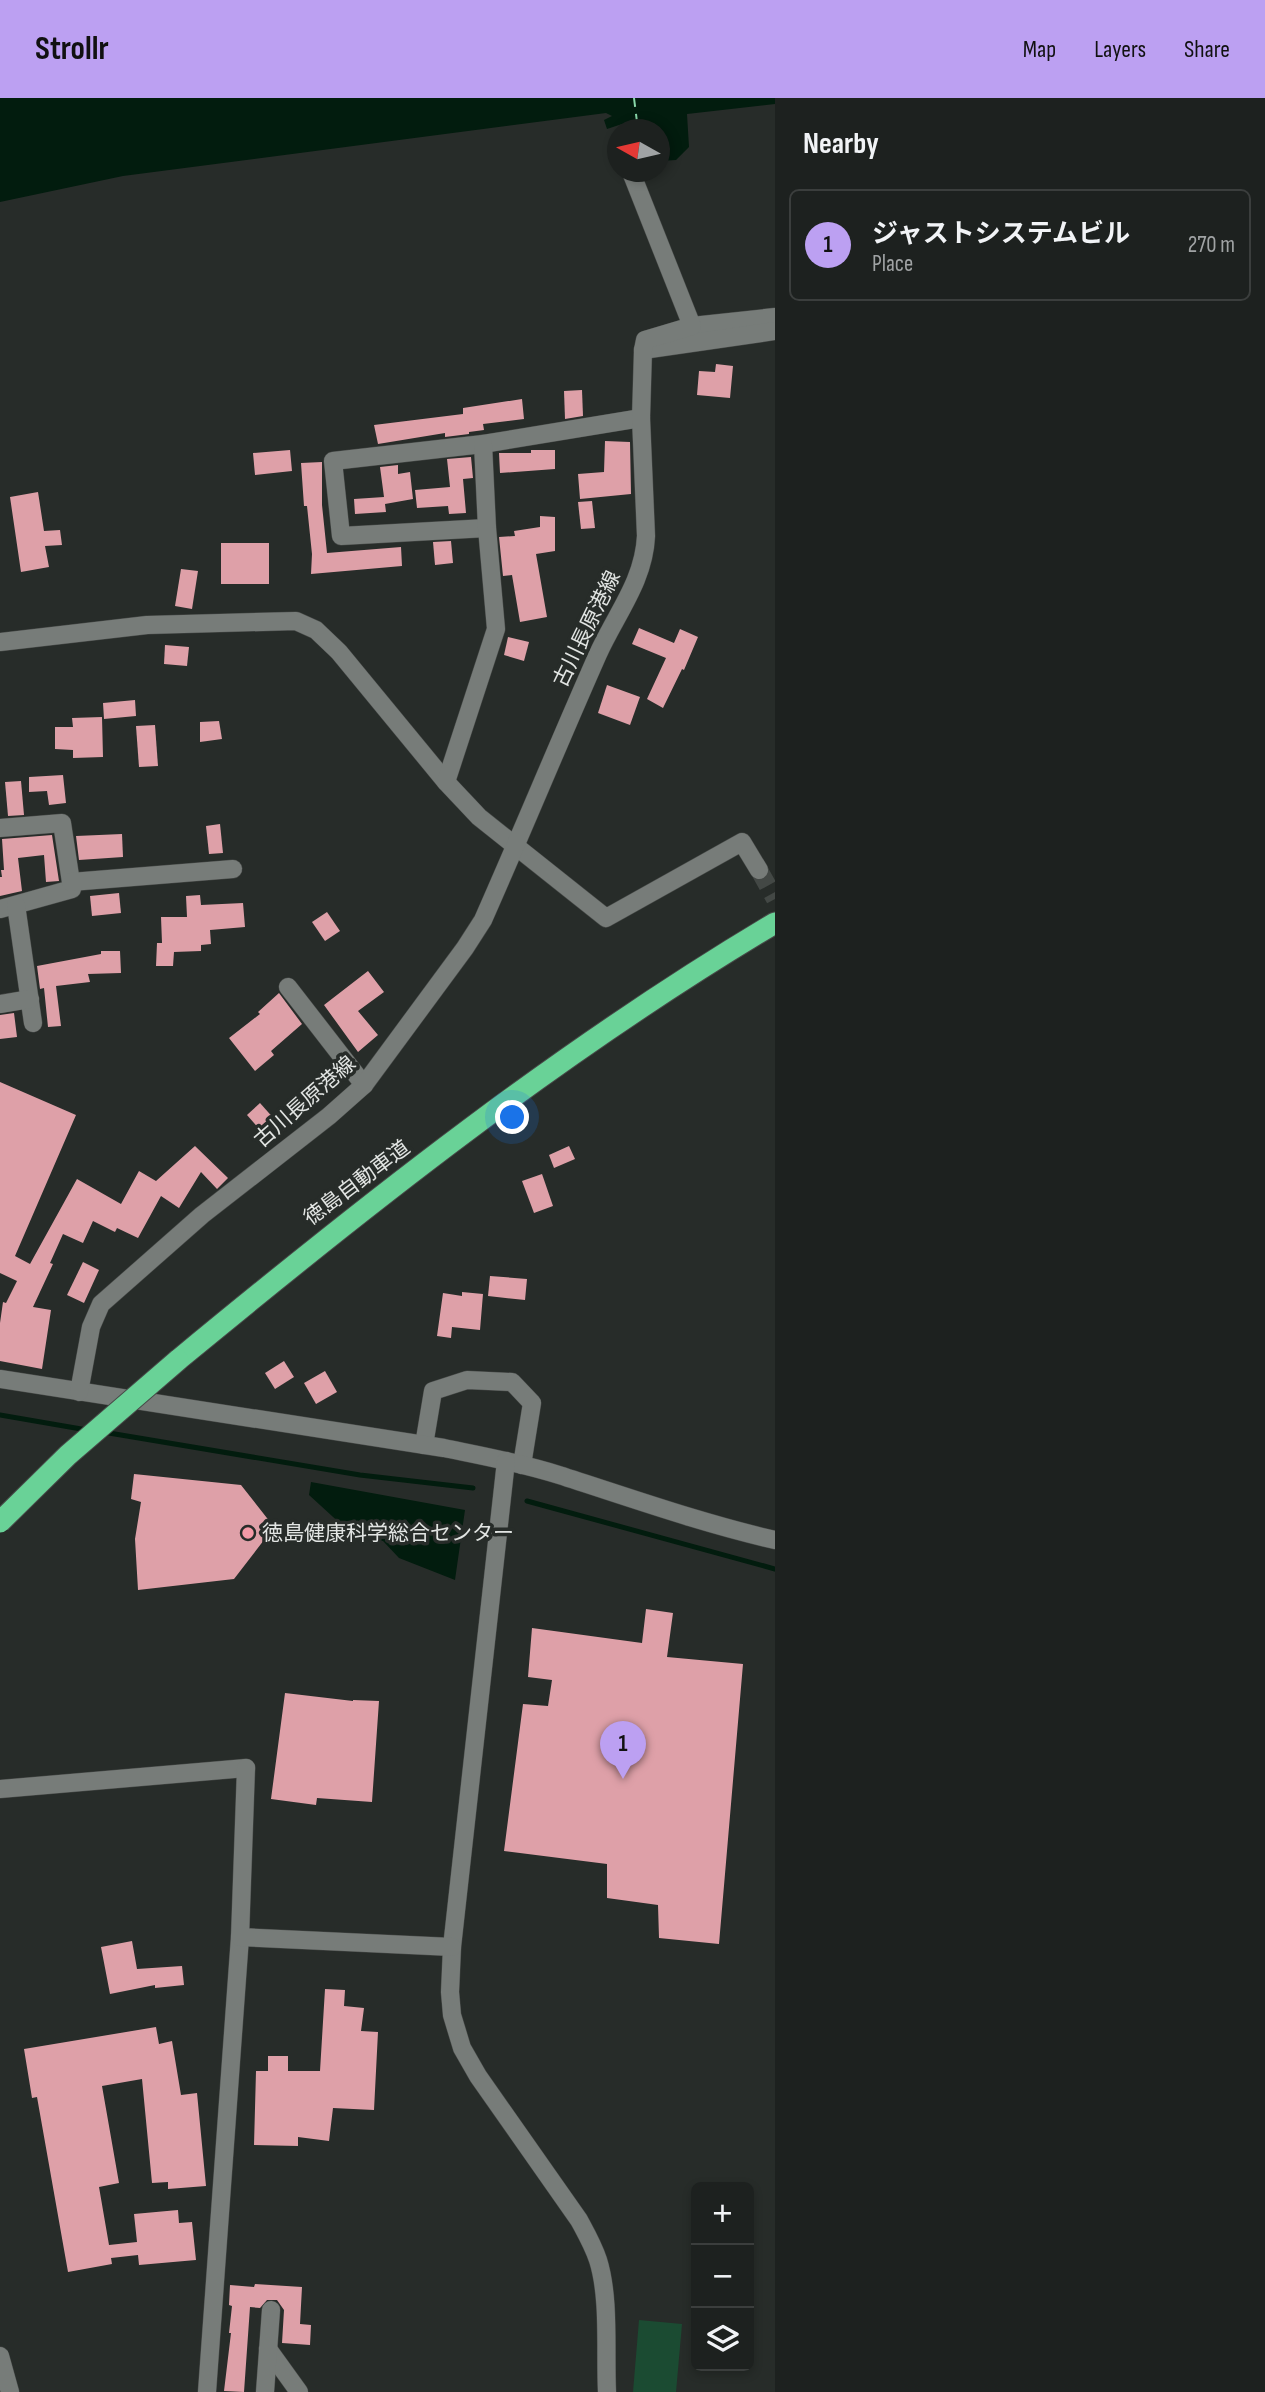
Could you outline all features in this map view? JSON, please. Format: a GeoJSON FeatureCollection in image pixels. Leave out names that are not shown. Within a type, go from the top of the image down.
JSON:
{"type":"FeatureCollection","features":[{"type":"Feature","properties":{"kind":"highway","name":"徳島自動車道"},"geometry":{"type":"LineString","coordinates":[[0,1522],[68,1455],[314,1248],[607,1030],[775,923]]}},
{"type":"Feature","properties":{"kind":"street"},"geometry":{"type":"LineString","coordinates":[[635,182],[692,326]]}},
{"type":"Feature","properties":{"kind":"street"},"geometry":{"type":"LineString","coordinates":[[775,317],[692,326],[645,340],[643,350],[775,331]]}},
{"type":"Feature","properties":{"kind":"street","name":"古川長原港線"},"geometry":{"type":"LineString","coordinates":[[79,1392],[90,1327],[101,1304],[202,1215],[329,1116],[364,1085],[483,920],[601,647],[641,571],[646,536],[641,418],[643,350]]}},
{"type":"Feature","properties":{"kind":"street"},"geometry":{"type":"LineString","coordinates":[[487,528],[341,536],[333,461],[483,444],[641,418]]}},
{"type":"Feature","properties":{"kind":"street"},"geometry":{"type":"LineString","coordinates":[[446,782],[496,629],[483,444]]}},
{"type":"Feature","properties":{"kind":"street"},"geometry":{"type":"LineString","coordinates":[[0,642],[147,625],[296,621],[316,630],[339,652],[446,782],[479,817],[606,918],[742,842],[759,870]]}},
{"type":"Feature","properties":{"kind":"street"},"geometry":{"type":"LineString","coordinates":[[0,828],[62,823],[72,889],[8,907],[30,999],[33,1023]]}},
{"type":"Feature","properties":{"kind":"street"},"geometry":{"type":"LineString","coordinates":[[71,882],[233,869]]}},
{"type":"Feature","properties":{"kind":"street"},"geometry":{"type":"LineString","coordinates":[[289,987],[364,1085]]}},
{"type":"Feature","properties":{"kind":"street"},"geometry":{"type":"LineString","coordinates":[[0,1004],[30,999]]}},
{"type":"Feature","properties":{"kind":"street"},"geometry":{"type":"LineString","coordinates":[[0,1379],[424,1445],[514,1463],[664,1511],[775,1540]]}},
{"type":"Feature","properties":{"kind":"street"},"geometry":{"type":"LineString","coordinates":[[424,1445],[433,1391],[467,1380],[512,1382],[532,1403],[514,1463],[452,1947],[450,1992],[452,2015],[462,2048],[478,2076],[579,2220],[598,2262],[604,2291],[607,2392]]}},
{"type":"Feature","properties":{"kind":"street"},"geometry":{"type":"LineString","coordinates":[[0,1789],[246,1768],[240,1937],[207,2392]]}},
{"type":"Feature","properties":{"kind":"street"},"geometry":{"type":"LineString","coordinates":[[240,1937],[452,1947]]}},
{"type":"Feature","properties":{"kind":"street"},"geometry":{"type":"LineString","coordinates":[[265,2392],[271,2310]]}},
{"type":"Feature","properties":{"kind":"street"},"geometry":{"type":"LineString","coordinates":[[268,2349],[299,2392]]}},
{"type":"Feature","properties":{"kind":"street"},"geometry":{"type":"LineString","coordinates":[[0,2356],[10,2392]]}},
{"type":"Feature","properties":{"kind":"green space"},"geometry":{"type":"Polygon","coordinates":[[[639,2320],[682,2324],[676,2392],[633,2392],[639,2320]]]}},
{"type":"Feature","properties":{"kind":"shaded area"},"geometry":{"type":"Polygon","coordinates":[[[0,98],[775,98],[775,104],[687,114],[689,147],[676,160],[670,160],[670,119],[607,119],[607,129],[604,120],[612,116],[606,113],[123,176],[0,202],[0,98]]]}},
{"type":"Feature","properties":{"kind":"shaded area"},"geometry":{"type":"Polygon","coordinates":[[[311,1482],[465,1510],[455,1580],[399,1558],[383,1541],[355,1537],[309,1495],[311,1482]]]}},
{"type":"Feature","properties":{"kind":"building"},"geometry":{"type":"Polygon","coordinates":[[[716,364],[733,366],[730,398],[697,395],[699,371],[715,372],[716,364]]]}},
{"type":"Feature","properties":{"kind":"building"},"geometry":{"type":"Polygon","coordinates":[[[582,390],[583,416],[565,419],[564,391],[582,390]]]}},
{"type":"Feature","properties":{"kind":"building"},"geometry":{"type":"Polygon","coordinates":[[[522,399],[524,419],[483,424],[484,430],[469,434],[445,437],[445,433],[378,444],[374,425],[463,414],[463,408],[522,399]]]}},
{"type":"Feature","properties":{"kind":"building"},"geometry":{"type":"Polygon","coordinates":[[[605,441],[630,442],[631,494],[580,499],[578,474],[604,472],[605,441]]]}},
{"type":"Feature","properties":{"kind":"building"},"geometry":{"type":"Polygon","coordinates":[[[290,450],[292,471],[255,475],[253,453],[290,450]]]}},
{"type":"Feature","properties":{"kind":"building"},"geometry":{"type":"Polygon","coordinates":[[[531,450],[555,450],[555,469],[500,473],[499,453],[531,453],[531,450]]]}},
{"type":"Feature","properties":{"kind":"building"},"geometry":{"type":"Polygon","coordinates":[[[471,457],[473,478],[463,479],[466,513],[449,514],[448,506],[417,508],[415,490],[450,487],[447,459],[471,457]]]}},
{"type":"Feature","properties":{"kind":"building"},"geometry":{"type":"Polygon","coordinates":[[[322,462],[322,505],[327,553],[401,547],[402,566],[311,574],[312,554],[307,506],[304,506],[301,463],[322,462]]]}},
{"type":"Feature","properties":{"kind":"building"},"geometry":{"type":"Polygon","coordinates":[[[398,465],[398,474],[410,472],[413,499],[385,504],[386,512],[355,514],[354,499],[384,497],[380,467],[398,465]]]}},
{"type":"Feature","properties":{"kind":"building"},"geometry":{"type":"Polygon","coordinates":[[[38,492],[44,531],[60,530],[62,545],[45,546],[49,567],[21,572],[10,497],[38,492]]]}},
{"type":"Feature","properties":{"kind":"building"},"geometry":{"type":"Polygon","coordinates":[[[592,501],[595,528],[581,529],[578,502],[592,501]]]}},
{"type":"Feature","properties":{"kind":"building"},"geometry":{"type":"Polygon","coordinates":[[[540,516],[555,517],[555,551],[536,554],[547,617],[520,622],[512,575],[503,576],[499,537],[515,536],[514,531],[540,527],[540,516]]]}},
{"type":"Feature","properties":{"kind":"building"},"geometry":{"type":"Polygon","coordinates":[[[451,541],[453,563],[435,565],[433,542],[451,541]]]}},
{"type":"Feature","properties":{"kind":"building"},"geometry":{"type":"Polygon","coordinates":[[[221,543],[269,543],[269,584],[221,584],[221,543]]]}},
{"type":"Feature","properties":{"kind":"building"},"geometry":{"type":"Polygon","coordinates":[[[181,569],[198,571],[192,609],[175,606],[181,569]]]}},
{"type":"Feature","properties":{"kind":"building"},"geometry":{"type":"Polygon","coordinates":[[[639,628],[674,643],[680,629],[698,637],[663,708],[647,699],[666,658],[632,644],[639,628]]]}},
{"type":"Feature","properties":{"kind":"building"},"geometry":{"type":"Polygon","coordinates":[[[508,637],[529,642],[524,661],[504,655],[508,637]]]}},
{"type":"Feature","properties":{"kind":"building"},"geometry":{"type":"Polygon","coordinates":[[[165,645],[189,647],[187,666],[164,664],[165,645]]]}},
{"type":"Feature","properties":{"kind":"building"},"geometry":{"type":"Polygon","coordinates":[[[607,685],[640,697],[630,725],[598,713],[607,685]]]}},
{"type":"Feature","properties":{"kind":"building"},"geometry":{"type":"Polygon","coordinates":[[[135,700],[136,716],[104,719],[103,703],[135,700]]]}},
{"type":"Feature","properties":{"kind":"building"},"geometry":{"type":"Polygon","coordinates":[[[102,717],[103,757],[73,758],[73,750],[55,749],[55,727],[73,727],[72,718],[102,717]]]}},
{"type":"Feature","properties":{"kind":"building"},"geometry":{"type":"Polygon","coordinates":[[[219,721],[222,739],[200,742],[200,722],[219,721]]]}},
{"type":"Feature","properties":{"kind":"building"},"geometry":{"type":"Polygon","coordinates":[[[155,725],[158,766],[139,767],[136,726],[155,725]]]}},
{"type":"Feature","properties":{"kind":"building"},"geometry":{"type":"Polygon","coordinates":[[[63,775],[66,803],[49,805],[47,791],[29,792],[29,777],[63,775]]]}},
{"type":"Feature","properties":{"kind":"building"},"geometry":{"type":"Polygon","coordinates":[[[21,781],[24,815],[8,816],[5,782],[21,781]]]}},
{"type":"Feature","properties":{"kind":"building"},"geometry":{"type":"Polygon","coordinates":[[[220,824],[223,853],[209,854],[206,826],[220,824]]]}},
{"type":"Feature","properties":{"kind":"building"},"geometry":{"type":"Polygon","coordinates":[[[122,834],[123,857],[79,860],[76,836],[122,834]]]}},
{"type":"Feature","properties":{"kind":"building"},"geometry":{"type":"Polygon","coordinates":[[[52,835],[59,881],[46,882],[44,855],[18,858],[22,891],[0,896],[1,870],[4,870],[2,839],[52,835]]]}},
{"type":"Feature","properties":{"kind":"building"},"geometry":{"type":"Polygon","coordinates":[[[119,893],[121,913],[92,916],[90,896],[119,893]]]}},
{"type":"Feature","properties":{"kind":"building"},"geometry":{"type":"Polygon","coordinates":[[[200,895],[201,905],[243,903],[245,927],[210,930],[211,944],[201,945],[201,951],[174,952],[173,966],[156,966],[157,943],[162,943],[161,917],[187,917],[186,896],[200,895]]]}},
{"type":"Feature","properties":{"kind":"building"},"geometry":{"type":"Polygon","coordinates":[[[327,912],[340,931],[325,941],[312,922],[327,912]]]}},
{"type":"Feature","properties":{"kind":"building"},"geometry":{"type":"Polygon","coordinates":[[[101,951],[120,951],[121,973],[88,974],[90,982],[56,986],[61,1026],[48,1027],[44,988],[40,989],[37,966],[101,954],[101,951]]]}},
{"type":"Feature","properties":{"kind":"building"},"geometry":{"type":"Polygon","coordinates":[[[368,971],[384,992],[358,1011],[378,1035],[358,1052],[324,1005],[368,971]]]}},
{"type":"Feature","properties":{"kind":"building"},"geometry":{"type":"Polygon","coordinates":[[[279,993],[302,1024],[271,1051],[274,1055],[255,1071],[229,1038],[260,1014],[258,1012],[279,993]]]}},
{"type":"Feature","properties":{"kind":"building"},"geometry":{"type":"Polygon","coordinates":[[[14,1013],[17,1037],[0,1039],[0,1015],[14,1013]]]}},
{"type":"Feature","properties":{"kind":"building"},"geometry":{"type":"Polygon","coordinates":[[[0,1082],[76,1115],[15,1256],[30,1264],[77,1179],[121,1204],[139,1171],[156,1181],[195,1146],[228,1178],[217,1189],[201,1172],[179,1208],[161,1196],[138,1238],[117,1228],[115,1232],[93,1221],[83,1243],[63,1234],[50,1263],[53,1264],[33,1307],[51,1310],[42,1369],[0,1361],[3,1302],[6,1303],[17,1281],[0,1273],[0,1082]]]}},
{"type":"Feature","properties":{"kind":"building"},"geometry":{"type":"Polygon","coordinates":[[[260,1103],[284,1130],[270,1141],[247,1115],[260,1103]]]}},
{"type":"Feature","properties":{"kind":"building"},"geometry":{"type":"Polygon","coordinates":[[[569,1146],[575,1159],[554,1168],[549,1155],[569,1146]]]}},
{"type":"Feature","properties":{"kind":"building"},"geometry":{"type":"Polygon","coordinates":[[[542,1174],[553,1206],[534,1213],[522,1181],[542,1174]]]}},
{"type":"Feature","properties":{"kind":"building"},"geometry":{"type":"Polygon","coordinates":[[[83,1262],[99,1270],[84,1303],[67,1295],[83,1262]]]}},
{"type":"Feature","properties":{"kind":"building"},"geometry":{"type":"Polygon","coordinates":[[[490,1276],[527,1279],[525,1300],[488,1296],[490,1276]]]}},
{"type":"Feature","properties":{"kind":"building"},"geometry":{"type":"Polygon","coordinates":[[[462,1292],[483,1294],[480,1330],[452,1327],[451,1338],[437,1336],[443,1293],[462,1296],[462,1292]]]}},
{"type":"Feature","properties":{"kind":"building"},"geometry":{"type":"Polygon","coordinates":[[[284,1361],[294,1377],[275,1389],[265,1373],[284,1361]]]}},
{"type":"Feature","properties":{"kind":"building"},"geometry":{"type":"Polygon","coordinates":[[[325,1371],[337,1392],[316,1404],[304,1383],[325,1371]]]}},
{"type":"Feature","properties":{"kind":"building","name":"徳島健康科学総合センター"},"geometry":{"type":"Polygon","coordinates":[[[134,1474],[241,1485],[274,1527],[234,1579],[138,1590],[135,1539],[141,1502],[131,1499],[134,1474]]]}},
{"type":"Feature","properties":{"kind":"building"},"geometry":{"type":"Polygon","coordinates":[[[646,1609],[673,1613],[667,1657],[743,1664],[719,1944],[659,1938],[658,1905],[607,1898],[607,1864],[504,1851],[523,1704],[548,1706],[552,1680],[528,1677],[532,1628],[642,1643],[646,1609]]]}},
{"type":"Feature","properties":{"kind":"building"},"geometry":{"type":"Polygon","coordinates":[[[285,1693],[353,1701],[379,1701],[372,1802],[317,1798],[316,1805],[271,1799],[285,1693]]]}},
{"type":"Feature","properties":{"kind":"building"},"geometry":{"type":"Polygon","coordinates":[[[132,1941],[137,1969],[182,1966],[184,1985],[155,1988],[155,1985],[110,1994],[101,1947],[132,1941]]]}},
{"type":"Feature","properties":{"kind":"building"},"geometry":{"type":"Polygon","coordinates":[[[325,1989],[345,1990],[344,2006],[364,2008],[361,2031],[378,2032],[374,2110],[333,2108],[329,2141],[298,2137],[298,2146],[254,2145],[256,2071],[268,2071],[268,2056],[288,2056],[288,2071],[320,2071],[325,1989]]]}},
{"type":"Feature","properties":{"kind":"building"},"geometry":{"type":"Polygon","coordinates":[[[156,2027],[159,2044],[172,2041],[181,2095],[197,2093],[206,2186],[168,2189],[168,2182],[152,2183],[142,2079],[102,2086],[119,2183],[99,2187],[109,2245],[137,2242],[134,2214],[178,2210],[179,2223],[192,2222],[196,2260],[139,2265],[138,2255],[111,2258],[112,2264],[68,2272],[37,2097],[32,2098],[24,2049],[156,2027]]]}},
{"type":"Feature","properties":{"kind":"building"},"geometry":{"type":"Polygon","coordinates":[[[255,2284],[302,2287],[300,2324],[311,2325],[310,2345],[282,2343],[284,2310],[277,2300],[267,2300],[260,2308],[250,2307],[244,2392],[224,2391],[231,2333],[230,2285],[254,2287],[255,2284]]]}},
{"type":"Feature","properties":{"kind":"waterway"},"geometry":{"type":"LineString","coordinates":[[0,1415],[87,1430]]}},
{"type":"Feature","properties":{"kind":"waterway"},"geometry":{"type":"LineString","coordinates":[[103,1432],[360,1475],[473,1488]]}},
{"type":"Feature","properties":{"kind":"waterway"},"geometry":{"type":"LineString","coordinates":[[527,1501],[775,1569]]}},
{"type":"Feature","properties":{"kind":"ferry route"},"geometry":{"type":"LineString","coordinates":[[634,98],[637,119]]}},
{"type":"Feature","properties":{"kind":"tunnel"},"geometry":{"type":"LineString","coordinates":[[759,870],[775,899]]}},
{"type":"Feature","properties":{"kind":"place","name":"徳島健康科学総合センター"},"geometry":{"type":"Point","coordinates":[248,1533]}},
{"type":"Feature","properties":{"kind":"place","name":"ジャストシステムビル"},"geometry":{"type":"Point","coordinates":[623,1779]}}]}
